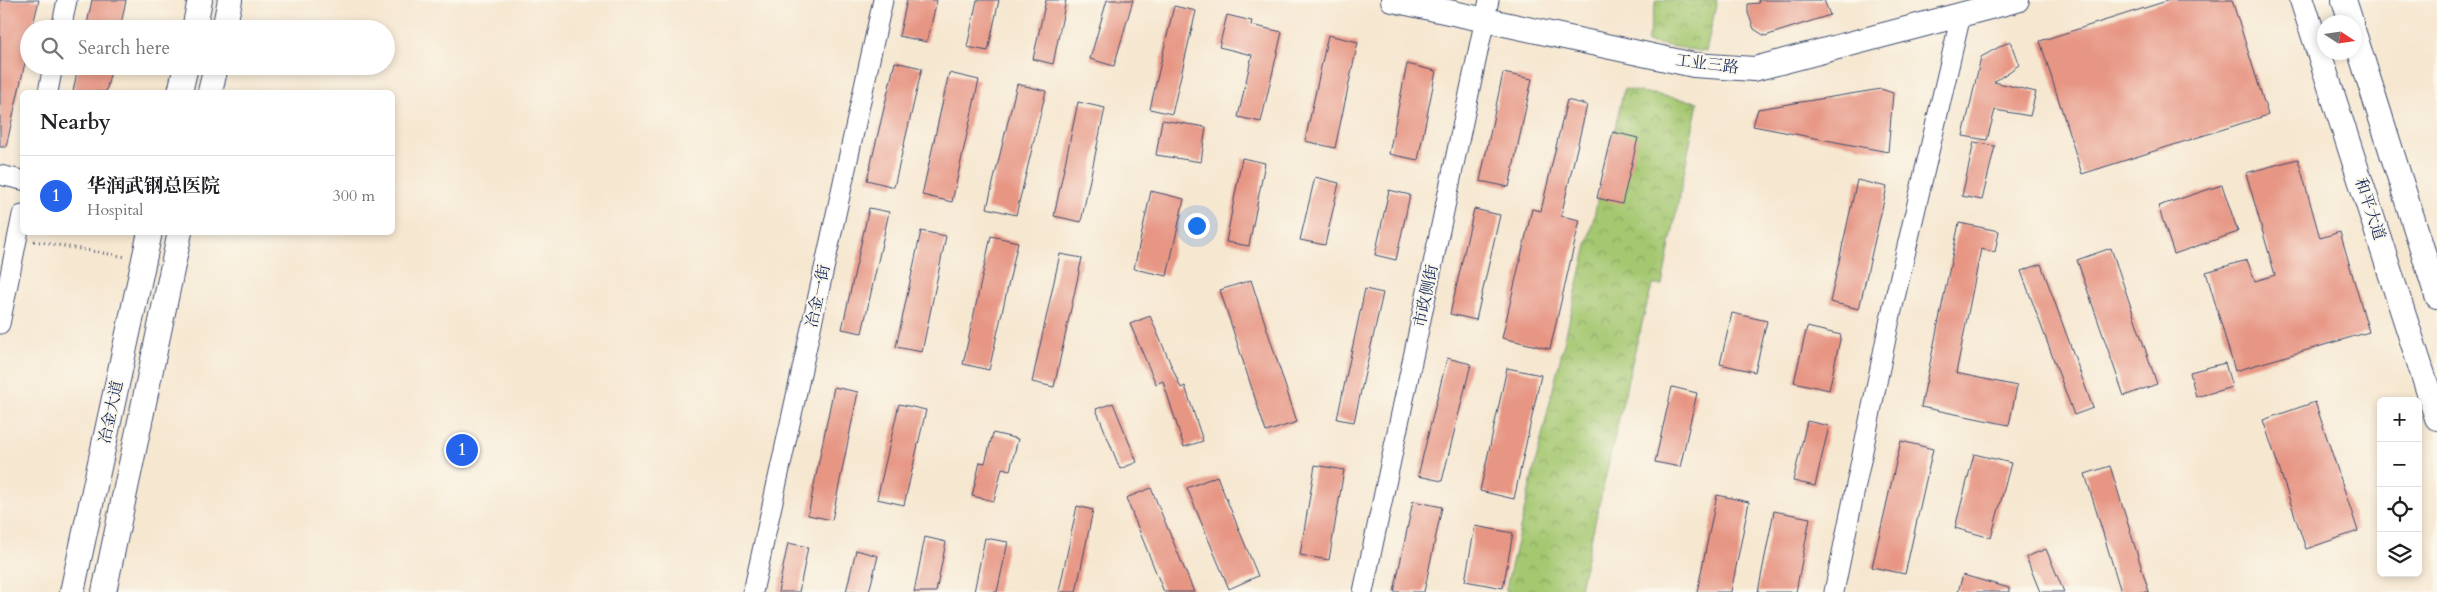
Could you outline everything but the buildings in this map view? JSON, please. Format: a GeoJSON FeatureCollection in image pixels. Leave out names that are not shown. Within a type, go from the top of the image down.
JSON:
{"type":"FeatureCollection","features":[{"type":"Feature","properties":{"kind":"main road"},"geometry":{"type":"LineString","coordinates":[[196,20],[200,0]]}},
{"type":"Feature","properties":{"kind":"main road"},"geometry":{"type":"LineString","coordinates":[[226,20],[230,0]]}},
{"type":"Feature","properties":{"kind":"main road","name":"工业三路"},"geometry":{"type":"LineString","coordinates":[[1393,0],[1487,10],[1694,65],[1754,69],[2017,0]]}},
{"type":"Feature","properties":{"kind":"main road","name":"和平大道"},"geometry":{"type":"LineString","coordinates":[[2302,0],[2437,418]]}},
{"type":"Feature","properties":{"kind":"main road"},"geometry":{"type":"LineString","coordinates":[[2344,0],[2349,15]]}},
{"type":"Feature","properties":{"kind":"main road"},"geometry":{"type":"LineString","coordinates":[[2362,58],[2437,296]]}},
{"type":"Feature","properties":{"kind":"main road"},"geometry":{"type":"LineString","coordinates":[[180,90],[184,75]]}},
{"type":"Feature","properties":{"kind":"main road"},"geometry":{"type":"LineString","coordinates":[[210,90],[214,75]]}},
{"type":"Feature","properties":{"kind":"main road","name":"冶金大道"},"geometry":{"type":"LineString","coordinates":[[72,592],[149,235]]}},
{"type":"Feature","properties":{"kind":"main road","name":"冶金大道"},"geometry":{"type":"LineString","coordinates":[[104,592],[179,235]]}},
{"type":"Feature","properties":{"kind":"street"},"geometry":{"type":"LineString","coordinates":[[63,20],[67,0]]}},
{"type":"Feature","properties":{"kind":"street","name":"冶金一街"},"geometry":{"type":"LineString","coordinates":[[753,592],[883,0]]}},
{"type":"Feature","properties":{"kind":"street","name":"市政侧街"},"geometry":{"type":"LineString","coordinates":[[1363,592],[1487,10]]}},
{"type":"Feature","properties":{"kind":"street"},"geometry":{"type":"LineString","coordinates":[[1834,592],[1890,320],[1962,15]]}},
{"type":"Feature","properties":{"kind":"street"},"geometry":{"type":"LineString","coordinates":[[48,90],[51,75]]}},
{"type":"Feature","properties":{"kind":"street"},"geometry":{"type":"LineString","coordinates":[[0,175],[20,180]]}},
{"type":"Feature","properties":{"kind":"street"},"geometry":{"type":"LineString","coordinates":[[0,324],[20,226]]}},
{"type":"Feature","properties":{"kind":"path"},"geometry":{"type":"LineString","coordinates":[[18,238],[144,260]]}},
{"type":"Feature","properties":{"kind":"green space"},"geometry":{"type":"Polygon","coordinates":[[[1656,0],[1717,0],[1706,52],[1647,42],[1656,0]]]}},
{"type":"Feature","properties":{"kind":"green space"},"geometry":{"type":"Polygon","coordinates":[[[1624,89],[1698,102],[1662,285],[1652,285],[1633,358],[1579,592],[1505,592],[1624,89]]]}},
{"type":"Feature","properties":{"kind":"place","name":"华润武钢总医院"},"geometry":{"type":"Point","coordinates":[462,450]}}]}
